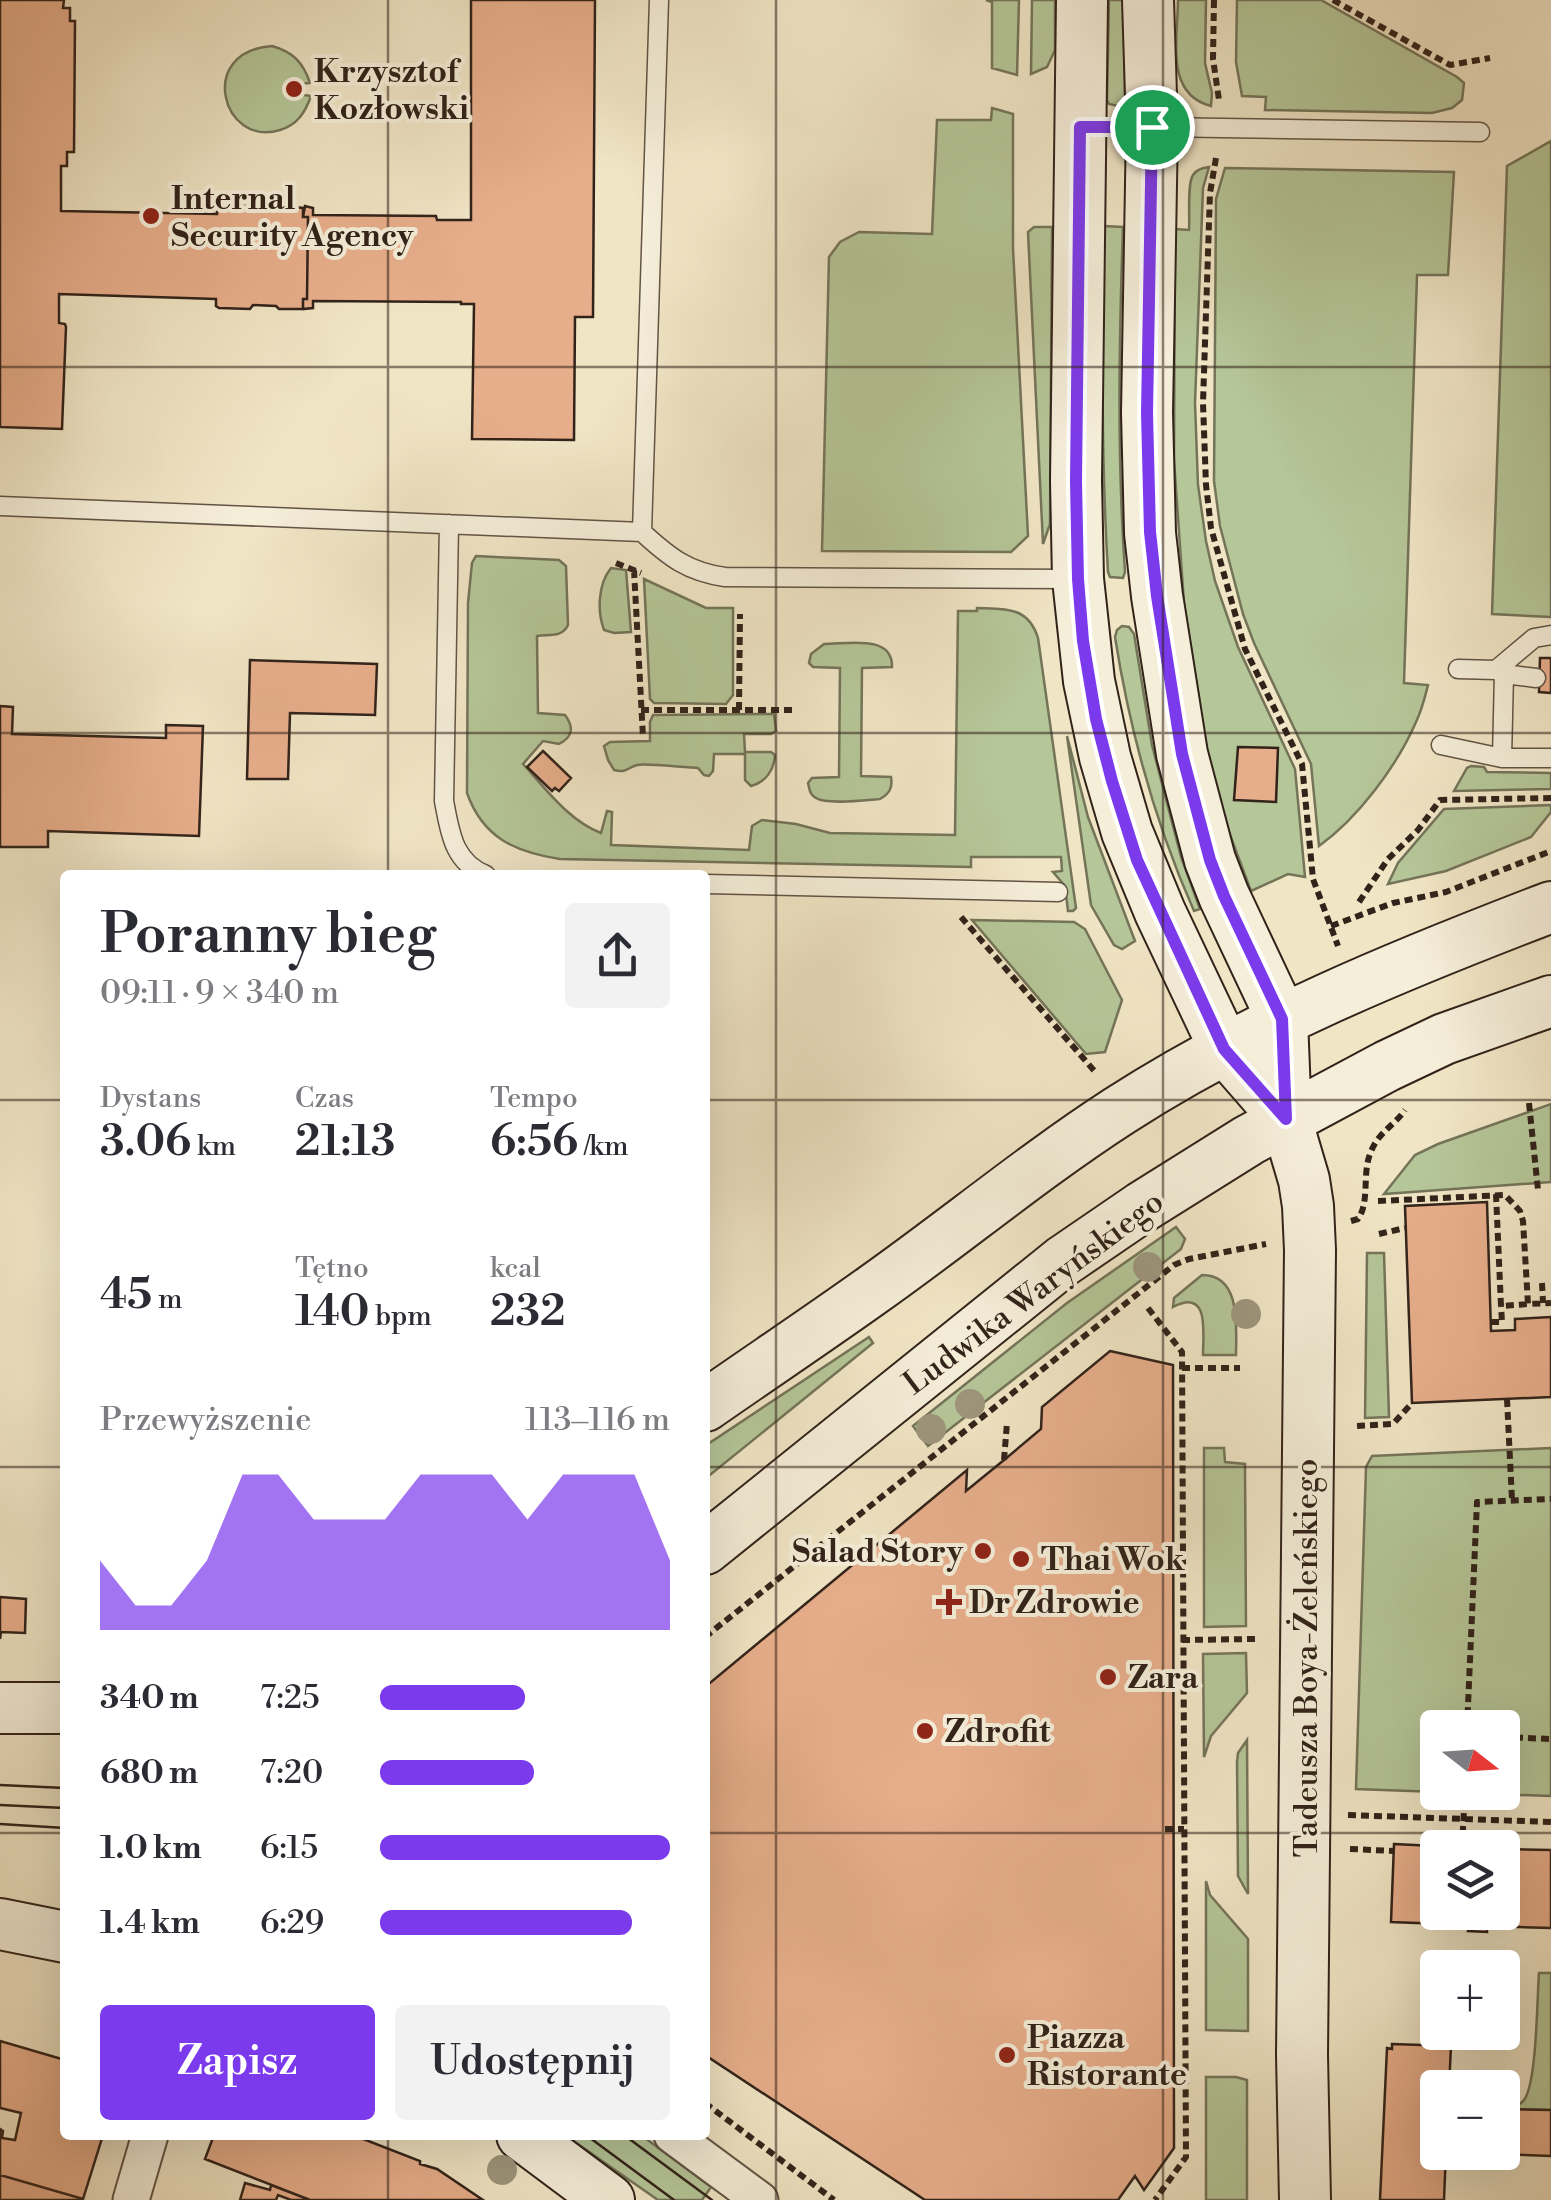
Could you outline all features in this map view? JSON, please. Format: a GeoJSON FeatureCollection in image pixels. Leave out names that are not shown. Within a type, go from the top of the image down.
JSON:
{"type":"FeatureCollection","features":[{"type":"Feature","properties":{"kind":"street","name":"Tadeusza Boya-Żeleńskiego"},"geometry":{"type":"LineString","coordinates":[[1082,0],[1075,410],[1079,594],[1096,719],[1127,832],[1224,1049],[1286,1119]]}},
{"type":"Feature","properties":{"kind":"street"},"geometry":{"type":"LineString","coordinates":[[1148,0],[1152,127],[1147,413],[1150,532],[1157,596],[1182,754],[1206,844],[1224,896],[1282,1019]]}},
{"type":"Feature","properties":{"kind":"street"},"geometry":{"type":"LineString","coordinates":[[1080,127],[1152,127]]}},
{"type":"Feature","properties":{"kind":"street"},"geometry":{"type":"LineString","coordinates":[[1079,594],[1157,596]]}},
{"type":"Feature","properties":{"kind":"street"},"geometry":{"type":"LineString","coordinates":[[710,1403],[1100,1124],[1224,1049],[1354,986],[1551,906]]}},
{"type":"Feature","properties":{"kind":"street","name":"Ludwika Waryńskiego"},"geometry":{"type":"LineString","coordinates":[[710,1545],[1063,1261],[1212,1162],[1387,1066],[1444,1039],[1551,1001]]}},
{"type":"Feature","properties":{"kind":"street","name":"Tadeusza Boya-Żeleńskiego"},"geometry":{"type":"LineString","coordinates":[[1282,1019],[1286,1119],[1304,1180],[1310,1232],[1302,2055],[1305,2200]]}},
{"type":"Feature","properties":{"kind":"street"},"geometry":{"type":"LineString","coordinates":[[0,1708],[60,1708]]}},
{"type":"Feature","properties":{"kind":"street"},"geometry":{"type":"LineString","coordinates":[[0,1924],[60,1936]]}},
{"type":"Feature","properties":{"kind":"street"},"geometry":{"type":"LineString","coordinates":[[131,2200],[149,2140]]}},
{"type":"Feature","properties":{"kind":"street"},"geometry":{"type":"LineString","coordinates":[[529,2140],[608,2200]]}},
{"type":"Feature","properties":{"kind":"street"},"geometry":{"type":"LineString","coordinates":[[679,2140],[760,2200]]}},
{"type":"Feature","properties":{"kind":"lane"},"geometry":{"type":"LineString","coordinates":[[642,532],[659,0]]}},
{"type":"Feature","properties":{"kind":"lane"},"geometry":{"type":"LineString","coordinates":[[1152,127],[1480,132]]}},
{"type":"Feature","properties":{"kind":"lane"},"geometry":{"type":"LineString","coordinates":[[0,506],[642,532],[681,564],[702,574],[1079,594]]}},
{"type":"Feature","properties":{"kind":"lane"},"geometry":{"type":"LineString","coordinates":[[449,524],[444,801],[452,843],[474,870]]}},
{"type":"Feature","properties":{"kind":"lane"},"geometry":{"type":"LineString","coordinates":[[1502,758],[1500,672],[1534,638],[1551,635]]}},
{"type":"Feature","properties":{"kind":"lane"},"geometry":{"type":"LineString","coordinates":[[1458,669],[1536,678]]}},
{"type":"Feature","properties":{"kind":"lane"},"geometry":{"type":"LineString","coordinates":[[1441,745],[1502,758],[1551,758]]}},
{"type":"Feature","properties":{"kind":"lane"},"geometry":{"type":"LineString","coordinates":[[710,884],[1058,892]]}},
{"type":"Feature","properties":{"kind":"path"},"geometry":{"type":"LineString","coordinates":[[1214,0],[1218,110]]}},
{"type":"Feature","properties":{"kind":"path"},"geometry":{"type":"LineString","coordinates":[[1333,0],[1450,65],[1490,58]]}},
{"type":"Feature","properties":{"kind":"path"},"geometry":{"type":"LineString","coordinates":[[1216,148],[1210,193],[1203,404],[1211,528],[1245,649],[1302,764],[1313,880],[1339,949]]}},
{"type":"Feature","properties":{"kind":"path"},"geometry":{"type":"LineString","coordinates":[[606,562],[622,564],[652,579]]}},
{"type":"Feature","properties":{"kind":"path"},"geometry":{"type":"LineString","coordinates":[[634,570],[643,737]]}},
{"type":"Feature","properties":{"kind":"path"},"geometry":{"type":"LineString","coordinates":[[739,710],[740,614]]}},
{"type":"Feature","properties":{"kind":"path"},"geometry":{"type":"LineString","coordinates":[[641,710],[794,710]]}},
{"type":"Feature","properties":{"kind":"path"},"geometry":{"type":"LineString","coordinates":[[1359,902],[1388,859],[1418,830],[1440,800],[1551,798]]}},
{"type":"Feature","properties":{"kind":"path"},"geometry":{"type":"LineString","coordinates":[[1331,926],[1392,903],[1446,892],[1551,851]]}},
{"type":"Feature","properties":{"kind":"path"},"geometry":{"type":"LineString","coordinates":[[958,913],[1098,1075]]}},
{"type":"Feature","properties":{"kind":"path"},"geometry":{"type":"LineString","coordinates":[[1529,1103],[1538,1190]]}},
{"type":"Feature","properties":{"kind":"path"},"geometry":{"type":"LineString","coordinates":[[1348,1221],[1358,1218],[1364,1210],[1366,1171],[1372,1150],[1383,1131],[1404,1113],[1404,1104]]}},
{"type":"Feature","properties":{"kind":"path"},"geometry":{"type":"LineString","coordinates":[[1491,1322],[1502,1322],[1496,1194]]}},
{"type":"Feature","properties":{"kind":"path"},"geometry":{"type":"LineString","coordinates":[[1378,1201],[1506,1195],[1524,1221],[1528,1304]]}},
{"type":"Feature","properties":{"kind":"path"},"geometry":{"type":"LineString","coordinates":[[1379,1234],[1405,1228]]}},
{"type":"Feature","properties":{"kind":"path"},"geometry":{"type":"LineString","coordinates":[[710,1634],[1174,1265],[1268,1243]]}},
{"type":"Feature","properties":{"kind":"path"},"geometry":{"type":"LineString","coordinates":[[1501,1306],[1547,1303],[1542,1283]]}},
{"type":"Feature","properties":{"kind":"path"},"geometry":{"type":"LineString","coordinates":[[1148,1308],[1182,1352],[1186,2157],[1155,2200]]}},
{"type":"Feature","properties":{"kind":"path"},"geometry":{"type":"LineString","coordinates":[[1182,1368],[1240,1368]]}},
{"type":"Feature","properties":{"kind":"path"},"geometry":{"type":"LineString","coordinates":[[1506,1399],[1512,1500]]}},
{"type":"Feature","properties":{"kind":"path"},"geometry":{"type":"LineString","coordinates":[[1357,1426],[1393,1424],[1412,1403]]}},
{"type":"Feature","properties":{"kind":"path"},"geometry":{"type":"LineString","coordinates":[[1004,1460],[1007,1423]]}},
{"type":"Feature","properties":{"kind":"path"},"geometry":{"type":"LineString","coordinates":[[1469,1710],[1477,1502],[1551,1499]]}},
{"type":"Feature","properties":{"kind":"path"},"geometry":{"type":"LineString","coordinates":[[1182,1640],[1256,1639]]}},
{"type":"Feature","properties":{"kind":"path"},"geometry":{"type":"LineString","coordinates":[[1520,1738],[1551,1739]]}},
{"type":"Feature","properties":{"kind":"path"},"geometry":{"type":"LineString","coordinates":[[1463,1810],[1463,1830]]}},
{"type":"Feature","properties":{"kind":"path"},"geometry":{"type":"LineString","coordinates":[[1347,1815],[1551,1822]]}},
{"type":"Feature","properties":{"kind":"path"},"geometry":{"type":"LineString","coordinates":[[1165,1829],[1184,1829]]}},
{"type":"Feature","properties":{"kind":"path"},"geometry":{"type":"LineString","coordinates":[[1352,1849],[1394,1850]]}},
{"type":"Feature","properties":{"kind":"path"},"geometry":{"type":"LineString","coordinates":[[710,2107],[834,2200]]}},
{"type":"Feature","properties":{"kind":"green space"},"geometry":{"type":"Polygon","coordinates":[[[986,0],[1019,0],[1017,75],[992,68],[992,2],[986,0]]]}},
{"type":"Feature","properties":{"kind":"green space"},"geometry":{"type":"Polygon","coordinates":[[[1032,0],[1055,0],[1055,50],[1047,67],[1031,74],[1032,0]]]}},
{"type":"Feature","properties":{"kind":"green space"},"geometry":{"type":"Polygon","coordinates":[[[1109,0],[1124,0],[1125,99],[1118,106],[1107,100],[1109,0]]]}},
{"type":"Feature","properties":{"kind":"green space"},"geometry":{"type":"Polygon","coordinates":[[[1178,0],[1206,0],[1205,63],[1211,106],[1196,100],[1180,77],[1176,47],[1178,0]]]}},
{"type":"Feature","properties":{"kind":"green space"},"geometry":{"type":"Polygon","coordinates":[[[1237,0],[1321,0],[1457,77],[1464,83],[1462,100],[1452,108],[1432,113],[1265,110],[1266,97],[1242,96],[1236,62],[1237,0]]]}},
{"type":"Feature","properties":{"kind":"green space"},"geometry":{"type":"Polygon","coordinates":[[[272,46],[296,59],[310,83],[289,85],[289,93],[311,96],[296,122],[280,130],[260,132],[244,125],[232,113],[226,97],[226,80],[233,64],[248,52],[272,46]]]}},
{"type":"Feature","properties":{"kind":"green space"},"geometry":{"type":"Polygon","coordinates":[[[992,108],[1013,114],[1013,249],[1028,536],[1011,552],[822,551],[829,257],[840,242],[859,232],[932,234],[937,120],[991,120],[992,108]]]}},
{"type":"Feature","properties":{"kind":"green space"},"geometry":{"type":"Polygon","coordinates":[[[1551,141],[1551,617],[1492,614],[1507,166],[1551,141]]]}},
{"type":"Feature","properties":{"kind":"green space"},"geometry":{"type":"Polygon","coordinates":[[[1209,167],[1203,188],[1195,403],[1198,485],[1215,581],[1238,647],[1295,769],[1305,877],[1288,874],[1251,891],[1209,764],[1184,603],[1174,460],[1175,229],[1189,230],[1191,179],[1196,171],[1209,167]]]}},
{"type":"Feature","properties":{"kind":"green space"},"geometry":{"type":"Polygon","coordinates":[[[1225,168],[1454,172],[1448,275],[1417,275],[1404,683],[1428,685],[1408,739],[1387,773],[1362,806],[1319,846],[1311,764],[1254,643],[1220,526],[1214,481],[1216,199],[1225,168]]]}},
{"type":"Feature","properties":{"kind":"green space"},"geometry":{"type":"Polygon","coordinates":[[[1104,226],[1123,227],[1120,400],[1123,578],[1110,577],[1108,572],[1104,486],[1104,226]]]}},
{"type":"Feature","properties":{"kind":"green space"},"geometry":{"type":"Polygon","coordinates":[[[1034,227],[1052,227],[1050,524],[1043,544],[1028,232],[1034,227]]]}},
{"type":"Feature","properties":{"kind":"green space"},"geometry":{"type":"Polygon","coordinates":[[[476,556],[559,560],[566,566],[568,625],[559,634],[537,636],[538,713],[565,715],[571,731],[559,744],[543,741],[523,764],[589,828],[601,833],[607,811],[612,812],[611,845],[749,850],[752,826],[762,820],[830,833],[955,835],[958,611],[997,609],[1022,615],[1038,638],[1076,908],[1068,911],[1065,886],[1053,872],[1062,871],[1061,857],[971,857],[971,867],[560,859],[529,852],[503,840],[482,821],[467,793],[468,603],[476,556]]]}},
{"type":"Feature","properties":{"kind":"green space"},"geometry":{"type":"Polygon","coordinates":[[[611,568],[626,570],[631,632],[604,630],[600,598],[611,568]]]}},
{"type":"Feature","properties":{"kind":"green space"},"geometry":{"type":"Polygon","coordinates":[[[644,579],[706,608],[733,608],[733,695],[726,704],[654,703],[650,699],[644,579]]]}},
{"type":"Feature","properties":{"kind":"green space"},"geometry":{"type":"Polygon","coordinates":[[[1122,626],[1129,627],[1134,634],[1152,745],[1181,857],[1200,909],[1194,911],[1167,844],[1136,742],[1115,637],[1122,626]]]}},
{"type":"Feature","properties":{"kind":"green space"},"geometry":{"type":"Polygon","coordinates":[[[867,643],[885,649],[890,657],[892,667],[862,668],[861,776],[891,777],[890,790],[880,799],[829,801],[810,792],[808,783],[812,778],[839,777],[840,668],[813,667],[809,663],[811,654],[824,644],[867,643]]]}},
{"type":"Feature","properties":{"kind":"green space"},"geometry":{"type":"Polygon","coordinates":[[[774,714],[776,731],[744,734],[745,752],[775,755],[768,775],[751,786],[745,780],[745,754],[714,754],[709,776],[698,768],[657,765],[614,770],[604,746],[610,742],[650,741],[653,715],[774,714]]]}},
{"type":"Feature","properties":{"kind":"green space"},"geometry":{"type":"Polygon","coordinates":[[[1067,736],[1088,817],[1135,941],[1122,949],[1114,945],[1091,905],[1067,736]]]}},
{"type":"Feature","properties":{"kind":"green space"},"geometry":{"type":"Polygon","coordinates":[[[1471,766],[1484,767],[1487,772],[1551,773],[1551,789],[1454,791],[1471,766]]]}},
{"type":"Feature","properties":{"kind":"green space"},"geometry":{"type":"Polygon","coordinates":[[[1551,805],[1551,812],[1531,837],[1446,871],[1388,884],[1398,863],[1444,809],[1551,805]]]}},
{"type":"Feature","properties":{"kind":"green space"},"geometry":{"type":"Polygon","coordinates":[[[972,920],[1074,922],[1085,929],[1122,1000],[1105,1052],[1086,1054],[972,920]]]}},
{"type":"Feature","properties":{"kind":"green space"},"geometry":{"type":"Polygon","coordinates":[[[1551,1104],[1551,1182],[1384,1194],[1415,1155],[1551,1104]]]}},
{"type":"Feature","properties":{"kind":"green space"},"geometry":{"type":"Polygon","coordinates":[[[1176,1227],[1185,1239],[1181,1249],[928,1446],[913,1426],[1067,1303],[1176,1227]]]}},
{"type":"Feature","properties":{"kind":"green space"},"geometry":{"type":"Polygon","coordinates":[[[1367,1253],[1384,1253],[1389,1417],[1365,1418],[1367,1253]]]}},
{"type":"Feature","properties":{"kind":"green space"},"geometry":{"type":"Polygon","coordinates":[[[1202,1275],[1215,1277],[1230,1293],[1236,1318],[1236,1355],[1203,1355],[1199,1308],[1193,1303],[1173,1307],[1174,1298],[1202,1275]]]}},
{"type":"Feature","properties":{"kind":"green space"},"geometry":{"type":"Polygon","coordinates":[[[869,1337],[873,1343],[710,1475],[710,1443],[869,1337]]]}},
{"type":"Feature","properties":{"kind":"green space"},"geometry":{"type":"Polygon","coordinates":[[[1204,1448],[1224,1448],[1225,1462],[1245,1464],[1246,1626],[1204,1627],[1204,1448]]]}},
{"type":"Feature","properties":{"kind":"green space"},"geometry":{"type":"Polygon","coordinates":[[[1551,1448],[1551,1796],[1520,1795],[1520,1710],[1420,1710],[1420,1791],[1356,1789],[1366,1467],[1372,1456],[1551,1448]]]}},
{"type":"Feature","properties":{"kind":"green space"},"geometry":{"type":"Polygon","coordinates":[[[1246,1653],[1247,1693],[1211,1736],[1204,1757],[1203,1654],[1246,1653]]]}},
{"type":"Feature","properties":{"kind":"green space"},"geometry":{"type":"Polygon","coordinates":[[[1247,1740],[1248,1894],[1238,1876],[1237,1762],[1247,1740]]]}},
{"type":"Feature","properties":{"kind":"green space"},"geometry":{"type":"Polygon","coordinates":[[[1206,1881],[1210,1895],[1248,1939],[1248,2031],[1206,2030],[1206,1881]]]}},
{"type":"Feature","properties":{"kind":"green space"},"geometry":{"type":"Polygon","coordinates":[[[1539,1973],[1551,1973],[1551,2110],[1520,2109],[1532,2076],[1539,1973]]]}},
{"type":"Feature","properties":{"kind":"green space"},"geometry":{"type":"Polygon","coordinates":[[[1206,2077],[1247,2080],[1247,2200],[1206,2200],[1206,2077]]]}},
{"type":"Feature","properties":{"kind":"green space"},"geometry":{"type":"Polygon","coordinates":[[[572,2140],[648,2140],[711,2187],[702,2200],[658,2200],[572,2140]]]}},
{"type":"Feature","properties":{"kind":"building","name":"Internal Security Agency"},"geometry":{"type":"Polygon","coordinates":[[[0,0],[64,0],[63,8],[70,8],[70,21],[75,21],[74,152],[67,152],[67,166],[61,166],[61,211],[217,214],[217,207],[221,206],[277,210],[281,206],[303,208],[303,217],[308,217],[307,299],[303,299],[303,309],[253,305],[250,309],[219,308],[216,299],[59,294],[59,323],[66,327],[62,429],[0,427],[0,0]]]}},
{"type":"Feature","properties":{"kind":"building"},"geometry":{"type":"Polygon","coordinates":[[[471,0],[595,0],[593,317],[575,317],[574,440],[472,439],[474,304],[313,301],[313,308],[303,309],[303,299],[307,299],[305,206],[313,208],[313,215],[471,220],[471,0]]]}},
{"type":"Feature","properties":{"kind":"building"},"geometry":{"type":"Polygon","coordinates":[[[1540,658],[1551,658],[1551,693],[1539,692],[1540,658]]]}},
{"type":"Feature","properties":{"kind":"building"},"geometry":{"type":"Polygon","coordinates":[[[250,660],[377,664],[375,715],[290,713],[288,779],[247,779],[250,660]]]}},
{"type":"Feature","properties":{"kind":"building"},"geometry":{"type":"Polygon","coordinates":[[[0,706],[13,707],[12,734],[166,738],[166,725],[203,726],[199,836],[48,831],[48,847],[0,847],[0,706]]]}},
{"type":"Feature","properties":{"kind":"building"},"geometry":{"type":"Polygon","coordinates":[[[1238,747],[1278,748],[1276,802],[1234,800],[1238,747]]]}},
{"type":"Feature","properties":{"kind":"building"},"geometry":{"type":"Polygon","coordinates":[[[543,751],[571,778],[559,791],[552,791],[527,767],[543,751]]]}},
{"type":"Feature","properties":{"kind":"building"},"geometry":{"type":"Polygon","coordinates":[[[1487,1202],[1491,1331],[1515,1330],[1515,1319],[1551,1317],[1551,1397],[1412,1403],[1405,1206],[1487,1202]]]}},
{"type":"Feature","properties":{"kind":"building"},"geometry":{"type":"Polygon","coordinates":[[[1110,1351],[1173,1365],[1174,2148],[1144,2190],[1135,2176],[1118,2200],[925,2200],[710,2058],[710,1683],[967,1470],[966,1491],[1004,1460],[1041,1429],[1042,1407],[1110,1351]]]}},
{"type":"Feature","properties":{"kind":"building"},"geometry":{"type":"Polygon","coordinates":[[[0,1597],[26,1599],[25,1633],[1,1632],[0,1639],[0,1597]]]}},
{"type":"Feature","properties":{"kind":"building"},"geometry":{"type":"Polygon","coordinates":[[[1394,1844],[1420,1845],[1420,1923],[1391,1922],[1394,1844]]]}},
{"type":"Feature","properties":{"kind":"building"},"geometry":{"type":"Polygon","coordinates":[[[1520,1849],[1551,1850],[1551,1928],[1520,1927],[1520,1849]]]}},
{"type":"Feature","properties":{"kind":"building"},"geometry":{"type":"Polygon","coordinates":[[[0,2041],[60,2059],[60,2140],[101,2140],[83,2199],[0,2175],[0,2129],[2,2138],[15,2140],[21,2113],[0,2108],[0,2041]]]}},
{"type":"Feature","properties":{"kind":"building"},"geometry":{"type":"Polygon","coordinates":[[[1392,2044],[1420,2045],[1420,2050],[1451,2050],[1450,2070],[1420,2070],[1420,2170],[1445,2170],[1444,2200],[1380,2200],[1387,2048],[1392,2049],[1392,2044]]]}},
{"type":"Feature","properties":{"kind":"building"},"geometry":{"type":"Polygon","coordinates":[[[1520,2109],[1551,2110],[1551,2156],[1520,2155],[1520,2109]]]}},
{"type":"Feature","properties":{"kind":"building"},"geometry":{"type":"Polygon","coordinates":[[[212,2140],[366,2140],[437,2169],[483,2200],[310,2200],[205,2159],[212,2140]]]}},
{"type":"Feature","properties":{"kind":"building"},"geometry":{"type":"Polygon","coordinates":[[[0,2175],[83,2199],[83,2200],[0,2200],[0,2175]]]}},
{"type":"Feature","properties":{"kind":"building"},"geometry":{"type":"Polygon","coordinates":[[[245,2183],[270,2190],[271,2185],[310,2200],[278,2195],[276,2200],[240,2200],[245,2183]]]}},
{"type":"Feature","properties":{"kind":"tram line"},"geometry":{"type":"LineString","coordinates":[[0,1785],[60,1788]]}},
{"type":"Feature","properties":{"kind":"tram line"},"geometry":{"type":"LineString","coordinates":[[0,1805],[60,1808]]}},
{"type":"Feature","properties":{"kind":"tram line"},"geometry":{"type":"LineString","coordinates":[[0,1824],[60,1828]]}},
{"type":"Feature","properties":{"kind":"tram line"},"geometry":{"type":"LineString","coordinates":[[593,2140],[674,2200]]}},
{"type":"Feature","properties":{"kind":"tram line"},"geometry":{"type":"LineString","coordinates":[[631,2140],[712,2200]]}},
{"type":"Feature","properties":{"kind":"place","name":"Krzysztof Kozłowski"},"geometry":{"type":"Point","coordinates":[294,89]}},
{"type":"Feature","properties":{"kind":"place","name":"Internal Security Agency"},"geometry":{"type":"Point","coordinates":[151,216]}},
{"type":"Feature","properties":{"kind":"place","name":"Salad Story"},"geometry":{"type":"Point","coordinates":[983,1551]}},
{"type":"Feature","properties":{"kind":"place","name":"Thai Wok"},"geometry":{"type":"Point","coordinates":[1021,1559]}},
{"type":"Feature","properties":{"kind":"place","name":"Dr Zdrowie"},"geometry":{"type":"Point","coordinates":[949,1602]}},
{"type":"Feature","properties":{"kind":"place","name":"Zara"},"geometry":{"type":"Point","coordinates":[1108,1677]}},
{"type":"Feature","properties":{"kind":"place","name":"Zdrofit"},"geometry":{"type":"Point","coordinates":[925,1731]}},
{"type":"Feature","properties":{"kind":"place","name":"Piazza Ristorante"},"geometry":{"type":"Point","coordinates":[1007,2055]}},
{"type":"Feature","properties":{"kind":"route"},"geometry":{"type":"LineString","coordinates":[[1080,127],[1152,127],[1147,413],[1150,532],[1157,596],[1182,754],[1210,860],[1282,1019],[1286,1119],[1224,1049],[1137,860],[1105,757],[1083,641],[1076,482],[1080,127]]}}]}
